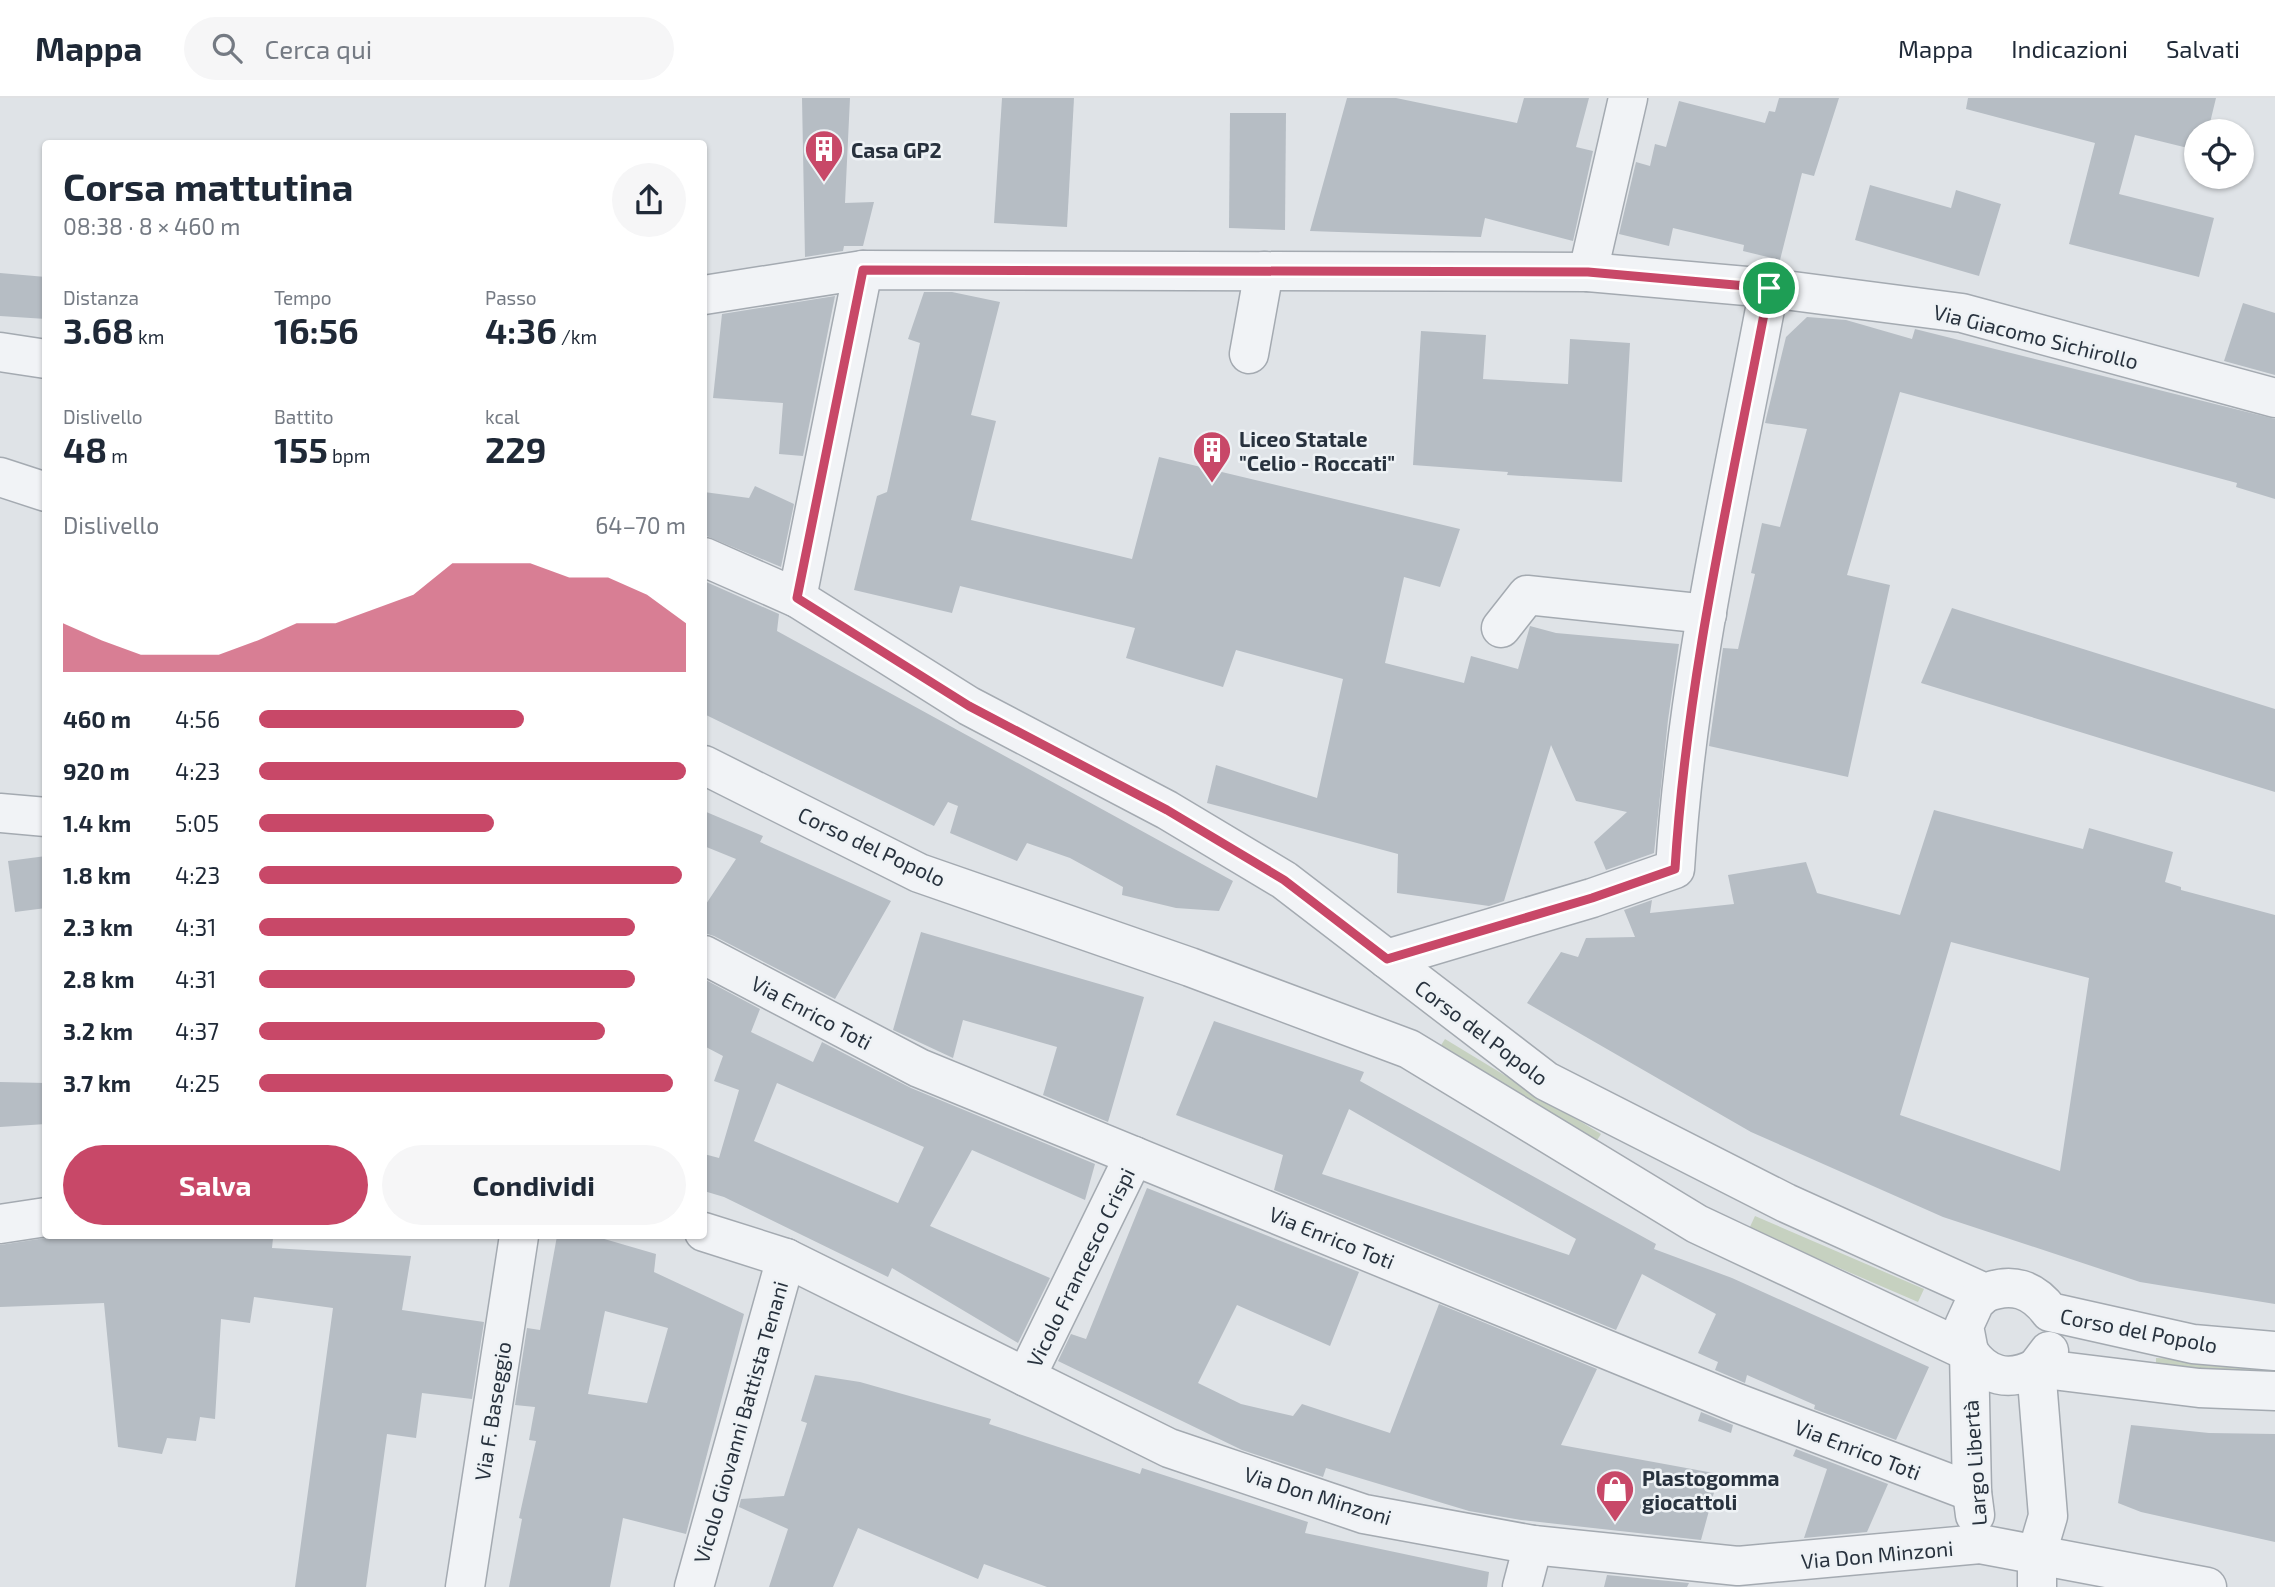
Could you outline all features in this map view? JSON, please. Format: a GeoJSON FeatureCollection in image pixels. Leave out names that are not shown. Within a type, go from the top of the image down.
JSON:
{"type":"FeatureCollection","features":[{"type":"Feature","properties":{"kind":"street"},"geometry":{"type":"LineString","coordinates":[[1588,272],[1628,98]]}},
{"type":"Feature","properties":{"kind":"street"},"geometry":{"type":"LineString","coordinates":[[797,598],[863,270]]}},
{"type":"Feature","properties":{"kind":"street","name":"Via Giacomo Sichirollo"},"geometry":{"type":"LineString","coordinates":[[707,295],[863,270],[1588,272],[1769,288],[1962,313],[2275,398]]}},
{"type":"Feature","properties":{"kind":"street"},"geometry":{"type":"LineString","coordinates":[[1249,354],[1264,271]]}},
{"type":"Feature","properties":{"kind":"street"},"geometry":{"type":"LineString","coordinates":[[1387,959],[1592,898],[1675,869],[1679,805],[1707,614],[1769,288]]}},
{"type":"Feature","properties":{"kind":"street"},"geometry":{"type":"LineString","coordinates":[[0,352],[42,358]]}},
{"type":"Feature","properties":{"kind":"street"},"geometry":{"type":"LineString","coordinates":[[0,477],[42,491]]}},
{"type":"Feature","properties":{"kind":"street","name":"Corso del Popolo"},"geometry":{"type":"LineString","coordinates":[[707,558],[797,598],[969,706],[1167,810],[1284,880],[1546,1081],[1786,1203],[1985,1293],[2014,1287],[2029,1291],[2041,1300],[2050,1312],[2193,1344],[2275,1351]]}},
{"type":"Feature","properties":{"kind":"street"},"geometry":{"type":"LineString","coordinates":[[1501,628],[1527,595],[1707,614]]}},
{"type":"Feature","properties":{"kind":"street","name":"Corso del Popolo"},"geometry":{"type":"LineString","coordinates":[[707,767],[919,873],[1190,967],[1409,1049],[1698,1224],[1969,1352],[1986,1371],[1998,1376],[2024,1374],[2036,1368],[2199,1388],[2275,1391]]}},
{"type":"Feature","properties":{"kind":"street"},"geometry":{"type":"LineString","coordinates":[[0,813],[42,817]]}},
{"type":"Feature","properties":{"kind":"street","name":"Via Enrico Toti"},"geometry":{"type":"LineString","coordinates":[[707,957],[919,1068],[1737,1403],[1972,1492]]}},
{"type":"Feature","properties":{"kind":"street","name":"Vicolo Francesco Crispi"},"geometry":{"type":"LineString","coordinates":[[1026,1377],[1134,1156]]}},
{"type":"Feature","properties":{"kind":"street"},"geometry":{"type":"LineString","coordinates":[[0,1224],[42,1218]]}},
{"type":"Feature","properties":{"kind":"street","name":"Via Don Minzoni"},"geometry":{"type":"LineString","coordinates":[[707,1233],[786,1258],[1169,1448],[1364,1514],[1533,1545],[1738,1566],[1980,1545]]}},
{"type":"Feature","properties":{"kind":"street","name":"Via F. Baseggio"},"geometry":{"type":"LineString","coordinates":[[466,1587],[519,1239]]}},
{"type":"Feature","properties":{"kind":"street","name":"Vicolo Giovanni Battista Tenani"},"geometry":{"type":"LineString","coordinates":[[694,1587],[786,1258]]}},
{"type":"Feature","properties":{"kind":"street","name":"Largo Libertà"},"geometry":{"type":"LineString","coordinates":[[1985,1293],[1975,1302],[1964,1326],[1969,1352],[1972,1492],[1980,1545],[2037,1570],[2207,1587]]}},
{"type":"Feature","properties":{"kind":"street"},"geometry":{"type":"LineString","coordinates":[[2037,1570],[2048,1516],[2036,1368],[2053,1342],[2054,1327],[2050,1312]]}},
{"type":"Feature","properties":{"kind":"street"},"geometry":{"type":"LineString","coordinates":[[1522,1587],[1533,1545]]}},
{"type":"Feature","properties":{"kind":"green space"},"geometry":{"type":"Polygon","coordinates":[[[1445,1039],[1601,1134],[1594,1145],[1438,1050],[1445,1039]]]}},
{"type":"Feature","properties":{"kind":"green space"},"geometry":{"type":"Polygon","coordinates":[[[1755,1216],[1924,1289],[1918,1302],[1749,1229],[1755,1216]]]}},
{"type":"Feature","properties":{"kind":"green space"},"geometry":{"type":"Polygon","coordinates":[[[2156,1358],[2274,1363],[2274,1375],[2156,1370],[2156,1358]]]}},
{"type":"Feature","properties":{"kind":"building","name":"Casa GP2"},"geometry":{"type":"Polygon","coordinates":[[[802,98],[850,98],[845,203],[874,202],[863,246],[844,246],[843,251],[805,257],[802,98]]]}},
{"type":"Feature","properties":{"kind":"building"},"geometry":{"type":"Polygon","coordinates":[[[1002,98],[1074,98],[1067,227],[994,223],[1002,98]]]}},
{"type":"Feature","properties":{"kind":"building"},"geometry":{"type":"Polygon","coordinates":[[[1347,98],[1396,98],[1517,123],[1524,98],[1589,98],[1576,147],[1593,151],[1573,241],[1485,218],[1481,237],[1310,231],[1347,98]]]}},
{"type":"Feature","properties":{"kind":"building"},"geometry":{"type":"Polygon","coordinates":[[[1779,98],[1839,98],[1814,176],[1802,173],[1780,260],[1743,251],[1744,245],[1673,228],[1669,246],[1619,234],[1636,162],[1650,166],[1655,144],[1666,147],[1679,101],[1765,123],[1769,111],[1775,112],[1779,98]]]}},
{"type":"Feature","properties":{"kind":"building"},"geometry":{"type":"Polygon","coordinates":[[[1968,98],[2216,98],[2211,119],[2184,119],[2184,147],[2135,135],[2119,194],[2214,218],[2199,277],[2069,244],[2095,143],[1966,109],[1968,98]]]}},
{"type":"Feature","properties":{"kind":"building"},"geometry":{"type":"Polygon","coordinates":[[[1230,113],[1286,113],[1285,230],[1229,228],[1230,113]]]}},
{"type":"Feature","properties":{"kind":"building"},"geometry":{"type":"Polygon","coordinates":[[[1870,185],[1951,208],[1956,190],[2001,204],[1979,276],[1855,240],[1870,185]]]}},
{"type":"Feature","properties":{"kind":"building"},"geometry":{"type":"Polygon","coordinates":[[[0,273],[42,277],[42,319],[0,316],[0,273]]]}},
{"type":"Feature","properties":{"kind":"building"},"geometry":{"type":"Polygon","coordinates":[[[924,292],[952,292],[1000,302],[971,415],[996,421],[971,520],[1132,559],[1159,457],[1460,529],[1440,587],[1404,577],[1385,663],[1464,683],[1471,656],[1518,669],[1530,626],[1556,633],[1679,644],[1654,853],[1606,870],[1594,842],[1627,812],[1576,801],[1551,745],[1504,901],[1489,906],[1397,893],[1398,854],[1207,803],[1216,765],[1317,798],[1343,679],[1236,650],[1223,687],[1126,658],[1135,628],[960,586],[952,613],[854,590],[877,496],[887,492],[920,343],[908,339],[924,292]]]}},
{"type":"Feature","properties":{"kind":"building"},"geometry":{"type":"Polygon","coordinates":[[[835,296],[803,456],[779,454],[783,403],[713,398],[722,314],[835,296]]]}},
{"type":"Feature","properties":{"kind":"building"},"geometry":{"type":"Polygon","coordinates":[[[2243,303],[2275,313],[2275,375],[2224,361],[2243,303]]]}},
{"type":"Feature","properties":{"kind":"building"},"geometry":{"type":"Polygon","coordinates":[[[1807,317],[1846,320],[1912,339],[1915,329],[2275,419],[2275,499],[2236,487],[2237,483],[1900,392],[1847,575],[1890,585],[1848,777],[1709,746],[1723,648],[1738,649],[1755,574],[1751,573],[1762,523],[1780,527],[1807,429],[1765,423],[1786,337],[1807,317]]]}},
{"type":"Feature","properties":{"kind":"building"},"geometry":{"type":"Polygon","coordinates":[[[1421,331],[1486,335],[1483,379],[1568,384],[1570,339],[1630,343],[1622,482],[1507,475],[1508,472],[1413,465],[1421,331]]]}},
{"type":"Feature","properties":{"kind":"building"},"geometry":{"type":"Polygon","coordinates":[[[755,486],[794,504],[781,567],[707,536],[707,492],[749,498],[755,486]]]}},
{"type":"Feature","properties":{"kind":"building"},"geometry":{"type":"Polygon","coordinates":[[[707,582],[779,614],[777,631],[1233,881],[1219,911],[1176,908],[1122,895],[1123,887],[1070,858],[1027,843],[1017,861],[950,833],[958,806],[948,802],[934,826],[707,715],[707,582]]]}},
{"type":"Feature","properties":{"kind":"building"},"geometry":{"type":"Polygon","coordinates":[[[1952,608],[2275,709],[2275,792],[1921,683],[1952,608]]]}},
{"type":"Feature","properties":{"kind":"building"},"geometry":{"type":"Polygon","coordinates":[[[1934,810],[2083,849],[2089,828],[2173,852],[2165,882],[2181,887],[2181,890],[2275,915],[2275,1304],[2140,1282],[1943,1217],[1751,1132],[1527,1003],[1561,952],[1578,957],[1586,938],[1635,937],[1624,910],[1652,900],[1650,913],[1734,904],[1728,875],[1806,862],[1817,893],[1900,915],[1934,810]],[[1951,942],[1900,1115],[2060,1171],[2089,978],[1951,942]]]}},
{"type":"Feature","properties":{"kind":"building"},"geometry":{"type":"Polygon","coordinates":[[[707,812],[763,836],[760,842],[891,901],[835,999],[707,934],[707,902],[736,859],[707,847],[707,812]]]}},
{"type":"Feature","properties":{"kind":"building"},"geometry":{"type":"Polygon","coordinates":[[[42,857],[42,909],[15,912],[8,861],[42,857]]]}},
{"type":"Feature","properties":{"kind":"building"},"geometry":{"type":"Polygon","coordinates":[[[921,932],[1144,997],[1108,1122],[1043,1095],[1057,1047],[963,1020],[953,1058],[893,1030],[921,932]]]}},
{"type":"Feature","properties":{"kind":"building"},"geometry":{"type":"Polygon","coordinates":[[[707,981],[760,1009],[751,1032],[813,1062],[822,1042],[911,1088],[1095,1164],[1085,1200],[972,1150],[930,1226],[1050,1278],[1018,1343],[892,1268],[888,1277],[724,1197],[707,1192],[707,1155],[719,1158],[739,1090],[714,1081],[723,1056],[707,1048],[707,981]],[[777,1083],[754,1141],[898,1203],[924,1147],[777,1083]]]}},
{"type":"Feature","properties":{"kind":"building"},"geometry":{"type":"Polygon","coordinates":[[[1214,1021],[1364,1072],[1360,1081],[1656,1244],[1654,1249],[1732,1278],[1929,1367],[1896,1440],[1814,1409],[1815,1405],[1747,1375],[1745,1383],[1715,1370],[1718,1362],[1698,1353],[1716,1314],[1642,1274],[1616,1330],[1274,1190],[1283,1155],[1176,1115],[1214,1021]],[[1349,1109],[1322,1174],[1569,1255],[1576,1239],[1349,1109]]]}},
{"type":"Feature","properties":{"kind":"building"},"geometry":{"type":"Polygon","coordinates":[[[0,1082],[42,1083],[42,1124],[0,1127],[0,1082]]]}},
{"type":"Feature","properties":{"kind":"building"},"geometry":{"type":"Polygon","coordinates":[[[1147,1188],[1359,1272],[1330,1346],[1237,1305],[1198,1383],[1241,1404],[1293,1416],[1302,1404],[1390,1433],[1439,1304],[1597,1369],[1561,1445],[1719,1474],[1701,1540],[1521,1520],[1469,1511],[1326,1468],[1323,1477],[1242,1450],[1058,1361],[1071,1334],[1086,1339],[1147,1188]]]}},
{"type":"Feature","properties":{"kind":"building"},"geometry":{"type":"Polygon","coordinates":[[[42,1238],[273,1239],[272,1248],[411,1256],[402,1310],[484,1322],[472,1399],[422,1393],[416,1438],[387,1434],[366,1587],[295,1587],[333,1308],[254,1297],[250,1323],[221,1319],[215,1419],[200,1417],[196,1441],[167,1438],[162,1454],[118,1447],[104,1303],[0,1307],[0,1245],[42,1238]]]}},
{"type":"Feature","properties":{"kind":"building"},"geometry":{"type":"Polygon","coordinates":[[[556,1239],[604,1239],[656,1254],[654,1272],[744,1314],[686,1534],[623,1518],[610,1587],[509,1587],[522,1519],[519,1518],[536,1441],[529,1440],[535,1407],[515,1405],[527,1328],[540,1330],[556,1239]],[[605,1311],[588,1394],[647,1403],[668,1328],[605,1311]]]}},
{"type":"Feature","properties":{"kind":"building"},"geometry":{"type":"Polygon","coordinates":[[[815,1375],[860,1382],[991,1419],[989,1424],[1140,1474],[1142,1468],[1308,1522],[1305,1533],[1489,1572],[1487,1587],[1047,1587],[984,1564],[978,1579],[858,1528],[833,1587],[769,1587],[788,1529],[739,1507],[741,1499],[784,1496],[807,1423],[801,1421],[815,1375]]]}},
{"type":"Feature","properties":{"kind":"building"},"geometry":{"type":"Polygon","coordinates":[[[1701,1412],[1733,1425],[1731,1433],[1698,1421],[1701,1412]]]}},
{"type":"Feature","properties":{"kind":"building"},"geometry":{"type":"Polygon","coordinates":[[[2131,1425],[2209,1433],[2275,1434],[2275,1542],[2141,1512],[2118,1503],[2131,1425]]]}},
{"type":"Feature","properties":{"kind":"building"},"geometry":{"type":"Polygon","coordinates":[[[1796,1449],[1888,1484],[1867,1532],[1804,1538],[1827,1469],[1793,1456],[1796,1449]]]}},
{"type":"Feature","properties":{"kind":"building"},"geometry":{"type":"Polygon","coordinates":[[[1607,1575],[1689,1583],[1687,1587],[1604,1587],[1607,1575]]]}},
{"type":"Feature","properties":{"kind":"place","name":"Casa GP2"},"geometry":{"type":"Point","coordinates":[824,183]}},
{"type":"Feature","properties":{"kind":"place","name":"Liceo Statale \"Celio - Roccati\""},"geometry":{"type":"Point","coordinates":[1212,484]}},
{"type":"Feature","properties":{"kind":"place","name":"Plastogomma giocattoli"},"geometry":{"type":"Point","coordinates":[1615,1523]}},
{"type":"Feature","properties":{"kind":"route"},"geometry":{"type":"LineString","coordinates":[[863,270],[1588,272],[1769,288],[1707,614],[1679,805],[1675,869],[1592,898],[1387,959],[1284,880],[1167,810],[969,706],[797,598],[863,270]]}}]}
